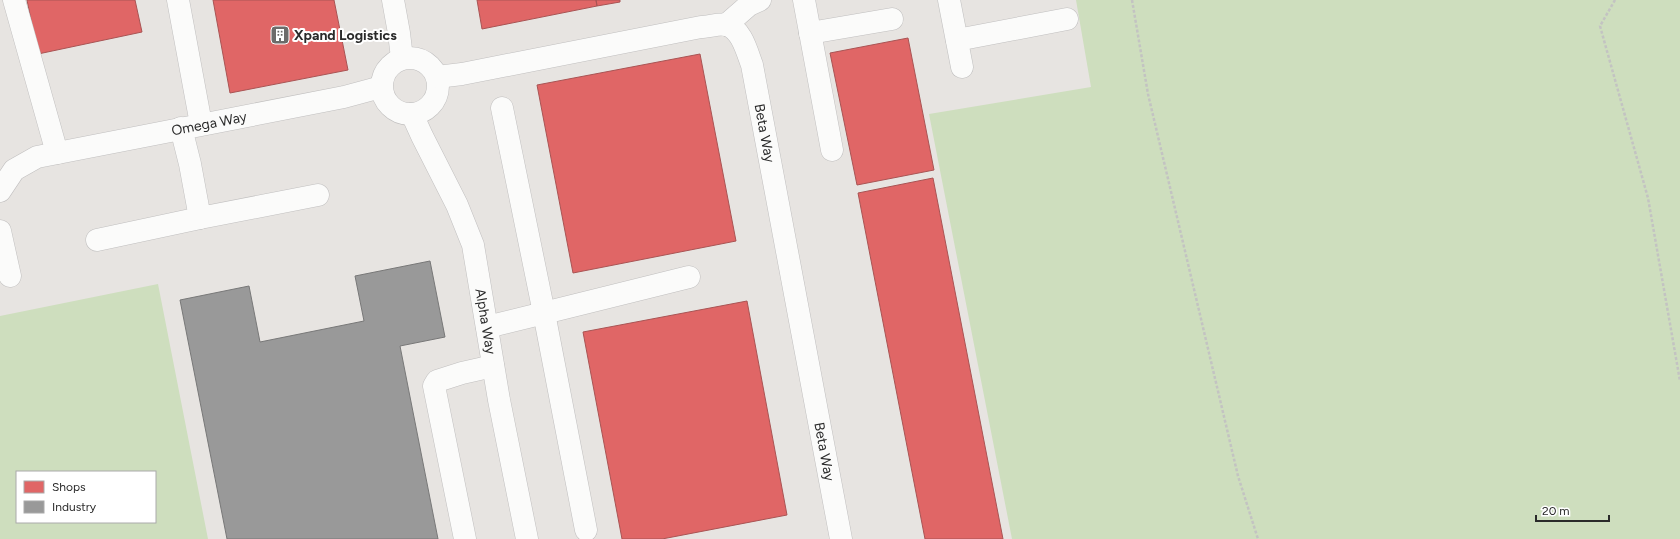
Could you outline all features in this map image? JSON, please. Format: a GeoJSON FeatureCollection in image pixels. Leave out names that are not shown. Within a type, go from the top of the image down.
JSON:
{"type":"FeatureCollection","features":[{"type":"Feature","properties":{"kind":"street"},"geometry":{"type":"LineString","coordinates":[[14,0],[47,155]]}},
{"type":"Feature","properties":{"kind":"street"},"geometry":{"type":"LineString","coordinates":[[178,0],[191,126],[190,164],[200,218]]}},
{"type":"Feature","properties":{"kind":"street"},"geometry":{"type":"LineString","coordinates":[[393,0],[402,58]]}},
{"type":"Feature","properties":{"kind":"street"},"geometry":{"type":"LineString","coordinates":[[437,77],[701,27],[726,25],[749,5],[760,0]]}},
{"type":"Feature","properties":{"kind":"street"},"geometry":{"type":"LineString","coordinates":[[804,0],[832,150]]}},
{"type":"Feature","properties":{"kind":"street"},"geometry":{"type":"LineString","coordinates":[[949,0],[962,67]]}},
{"type":"Feature","properties":{"kind":"street"},"geometry":{"type":"LineString","coordinates":[[810,33],[892,19]]}},
{"type":"Feature","properties":{"kind":"street"},"geometry":{"type":"LineString","coordinates":[[957,40],[1067,19]]}},
{"type":"Feature","properties":{"kind":"street","name":"Beta Way"},"geometry":{"type":"LineString","coordinates":[[726,25],[734,30],[744,43],[752,65],[841,539]]}},
{"type":"Feature","properties":{"kind":"street"},"geometry":{"type":"LineString","coordinates":[[402,58],[418,59],[427,63],[437,77],[438,87],[436,96],[430,105],[424,110],[412,114],[401,113],[391,107],[385,99],[381,87],[383,75],[388,68],[394,62],[402,58]]}},
{"type":"Feature","properties":{"kind":"street","name":"Omega Way"},"geometry":{"type":"LineString","coordinates":[[0,191],[14,170],[47,155],[344,97],[381,87]]}},
{"type":"Feature","properties":{"kind":"street"},"geometry":{"type":"LineString","coordinates":[[502,108],[586,530]]}},
{"type":"Feature","properties":{"kind":"street","name":"Alpha Way"},"geometry":{"type":"LineString","coordinates":[[412,114],[457,205],[473,245],[493,366],[527,539]]}},
{"type":"Feature","properties":{"kind":"street"},"geometry":{"type":"LineString","coordinates":[[97,240],[318,195]]}},
{"type":"Feature","properties":{"kind":"street"},"geometry":{"type":"LineString","coordinates":[[0,231],[10,276]]}},
{"type":"Feature","properties":{"kind":"street"},"geometry":{"type":"LineString","coordinates":[[487,327],[689,277]]}},
{"type":"Feature","properties":{"kind":"street"},"geometry":{"type":"LineString","coordinates":[[465,539],[434,386],[437,381],[447,377],[493,366]]}},
{"type":"Feature","properties":{"kind":"path"},"geometry":{"type":"LineString","coordinates":[[1132,0],[1148,94],[1238,476],[1258,539]]}},
{"type":"Feature","properties":{"kind":"path"},"geometry":{"type":"LineString","coordinates":[[1615,0],[1600,26],[1648,198],[1680,382]]}},
{"type":"Feature","properties":{"kind":"green space"},"geometry":{"type":"Polygon","coordinates":[[[1076,0],[1680,0],[1680,539],[1012,539],[929,114],[1091,87],[1076,0]]]}},
{"type":"Feature","properties":{"kind":"green space"},"geometry":{"type":"Polygon","coordinates":[[[158,284],[208,539],[0,539],[0,316],[158,284]]]}},
{"type":"Feature","properties":{"kind":"building: Shops"},"geometry":{"type":"Polygon","coordinates":[[[27,0],[135,0],[142,32],[38,54],[27,0]]]}},
{"type":"Feature","properties":{"kind":"building: Shops","name":"Xpand Logistics"},"geometry":{"type":"Polygon","coordinates":[[[213,0],[334,0],[348,70],[230,93],[213,0]]]}},
{"type":"Feature","properties":{"kind":"building: Shops"},"geometry":{"type":"Polygon","coordinates":[[[477,0],[596,0],[597,6],[482,29],[477,0]]]}},
{"type":"Feature","properties":{"kind":"building: Shops"},"geometry":{"type":"Polygon","coordinates":[[[596,0],[620,0],[620,2],[597,6],[596,0]]]}},
{"type":"Feature","properties":{"kind":"building: Shops"},"geometry":{"type":"Polygon","coordinates":[[[908,38],[934,170],[857,185],[830,53],[908,38]]]}},
{"type":"Feature","properties":{"kind":"building: Shops"},"geometry":{"type":"Polygon","coordinates":[[[700,54],[736,241],[573,273],[537,85],[700,54]]]}},
{"type":"Feature","properties":{"kind":"building: Shops"},"geometry":{"type":"Polygon","coordinates":[[[933,178],[1003,539],[925,539],[858,193],[933,178]]]}},
{"type":"Feature","properties":{"kind":"building: Shops"},"geometry":{"type":"Polygon","coordinates":[[[747,301],[787,515],[662,539],[622,539],[583,332],[747,301]]]}},
{"type":"Feature","properties":{"kind":"building: Industry"},"geometry":{"type":"Polygon","coordinates":[[[430,261],[445,337],[400,346],[438,539],[227,539],[180,300],[249,286],[260,342],[364,321],[355,276],[430,261]]]}},
{"type":"Feature","properties":{"kind":"place","name":"Xpand Logistics"},"geometry":{"type":"Point","coordinates":[280,35]}}]}
